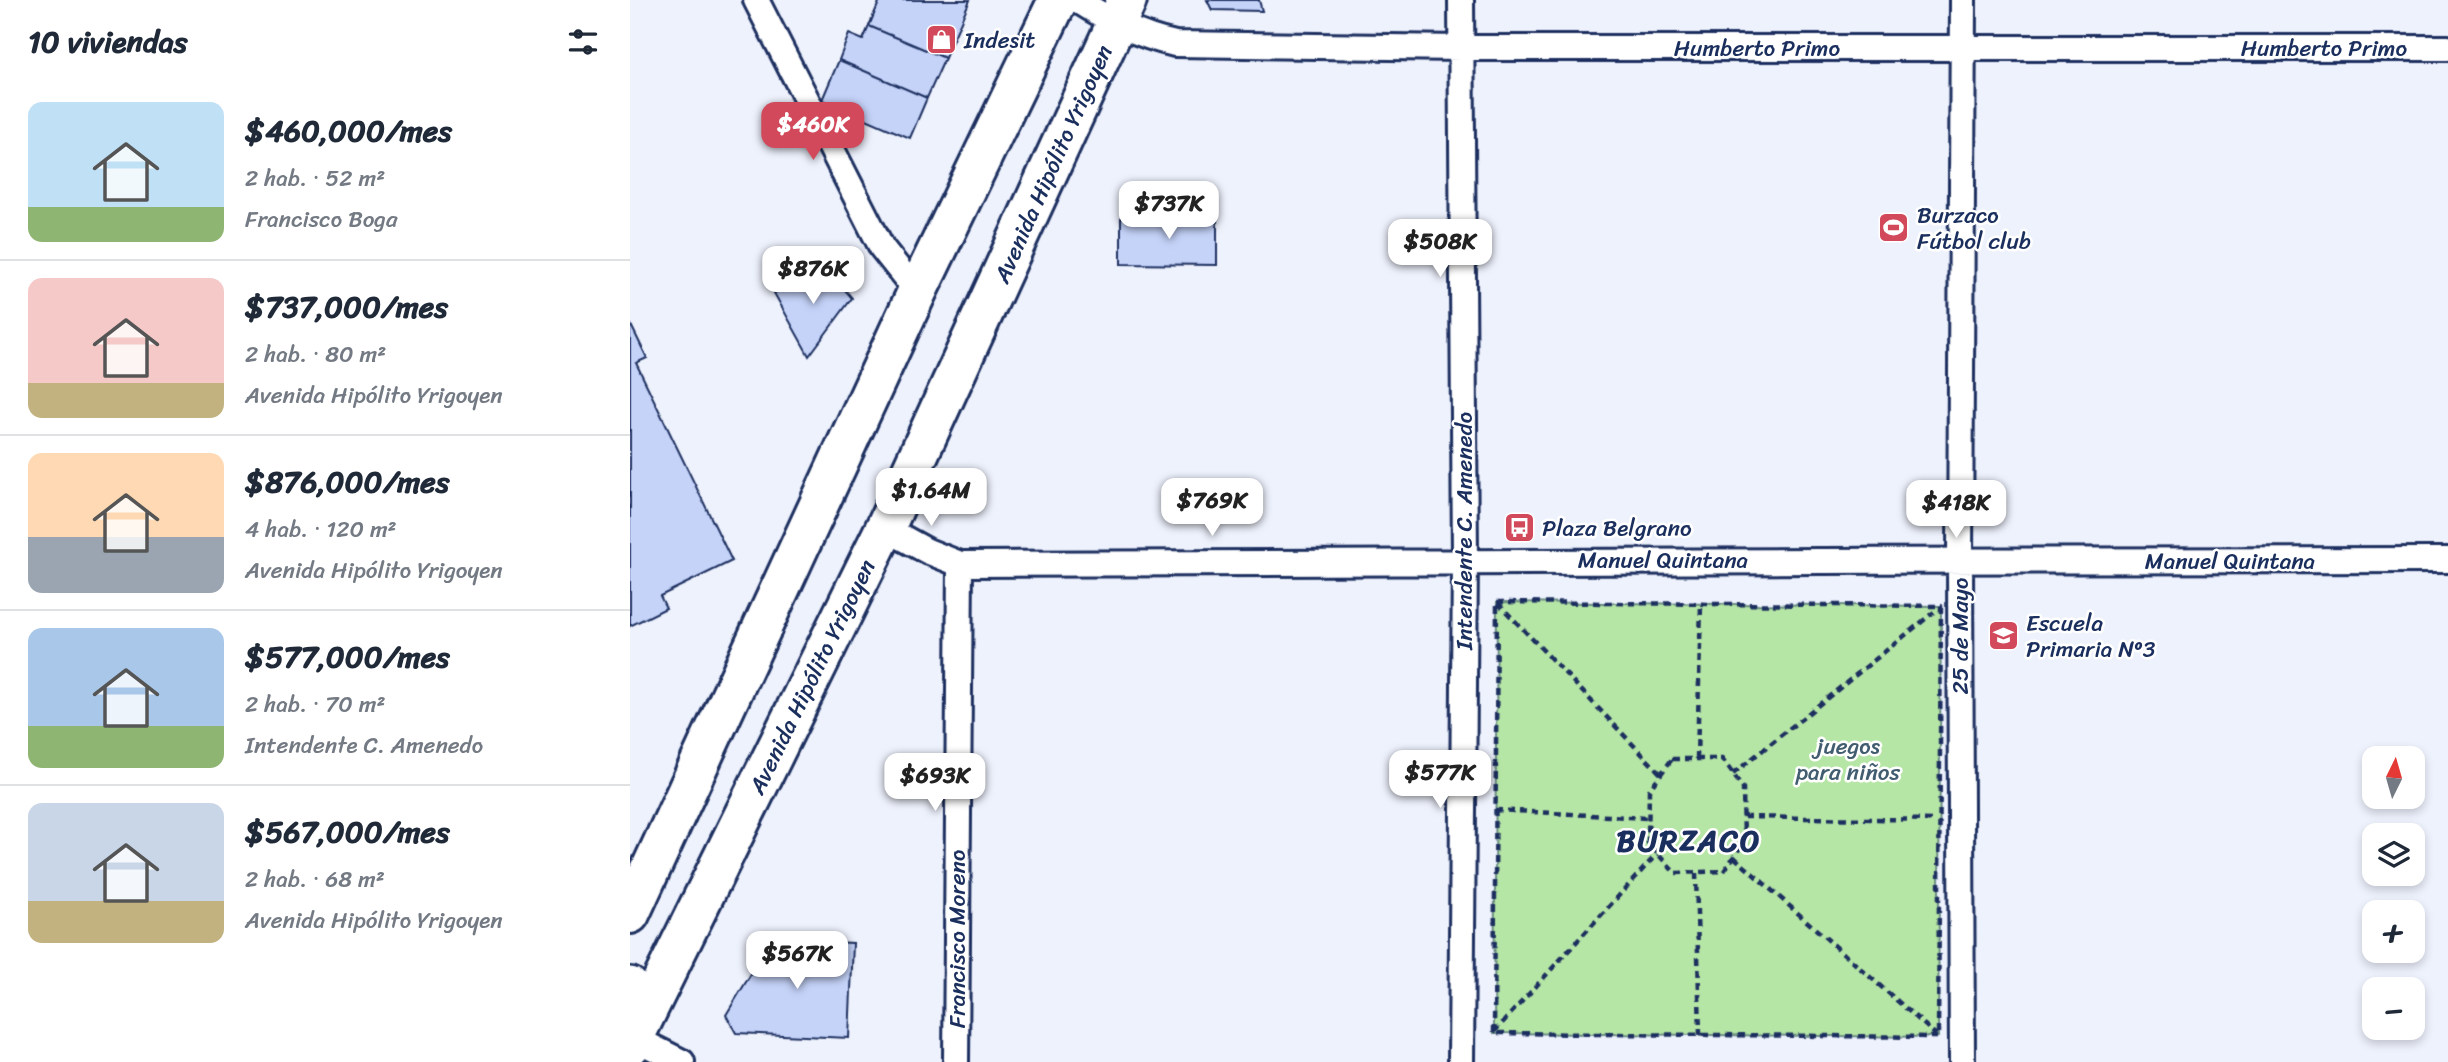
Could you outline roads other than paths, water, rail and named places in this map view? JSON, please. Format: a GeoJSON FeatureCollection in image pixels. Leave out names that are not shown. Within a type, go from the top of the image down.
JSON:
{"type":"FeatureCollection","features":[{"type":"Feature","properties":{"kind":"main road"},"geometry":{"type":"LineString","coordinates":[[630,914],[917,292],[1058,0]]}},
{"type":"Feature","properties":{"kind":"main road","name":"Avenida Hipólito Yrigoyen"},"geometry":{"type":"LineString","coordinates":[[632,1039],[885,528],[1121,12]]}},
{"type":"Feature","properties":{"kind":"street"},"geometry":{"type":"LineString","coordinates":[[756,0],[882,248],[917,292]]}},
{"type":"Feature","properties":{"kind":"street","name":"Humberto Primo"},"geometry":{"type":"LineString","coordinates":[[1077,0],[1121,12],[1152,39],[1175,44],[1461,48],[2448,48]]}},
{"type":"Feature","properties":{"kind":"street","name":"Intendente C. Amenedo"},"geometry":{"type":"LineString","coordinates":[[1461,0],[1465,559],[1461,1062]]}},
{"type":"Feature","properties":{"kind":"street","name":"25 de Mayo"},"geometry":{"type":"LineString","coordinates":[[1962,1062],[1960,562],[1963,0]]}},
{"type":"Feature","properties":{"kind":"street","name":"Manuel Quintana"},"geometry":{"type":"LineString","coordinates":[[885,528],[927,551],[960,564],[1465,559],[1960,562],[2448,560]]}},
{"type":"Feature","properties":{"kind":"street","name":"Francisco Moreno"},"geometry":{"type":"LineString","coordinates":[[956,1062],[960,564]]}},
{"type":"Feature","properties":{"kind":"street"},"geometry":{"type":"LineString","coordinates":[[630,985],[632,1039],[682,1062]]}},
{"type":"Feature","properties":{"kind":"place","name":"Indesit"},"geometry":{"type":"Point","coordinates":[941,40]}},
{"type":"Feature","properties":{"kind":"place","name":"Burzaco Fútbol club"},"geometry":{"type":"Point","coordinates":[1894,228]}},
{"type":"Feature","properties":{"kind":"place","name":"Plaza Belgrano"},"geometry":{"type":"Point","coordinates":[1519,528]}},
{"type":"Feature","properties":{"kind":"place","name":"Escuela Primaria Nº3"},"geometry":{"type":"Point","coordinates":[2003,636]}},
{"type":"Feature","properties":{"kind":"district","name":"BURZACO"},"geometry":{"type":"Point","coordinates":[1689,841]}},
{"type":"Feature","properties":{"kind":"park label","name":"juegos para niños"},"geometry":{"type":"Point","coordinates":[1848,759]}}]}
